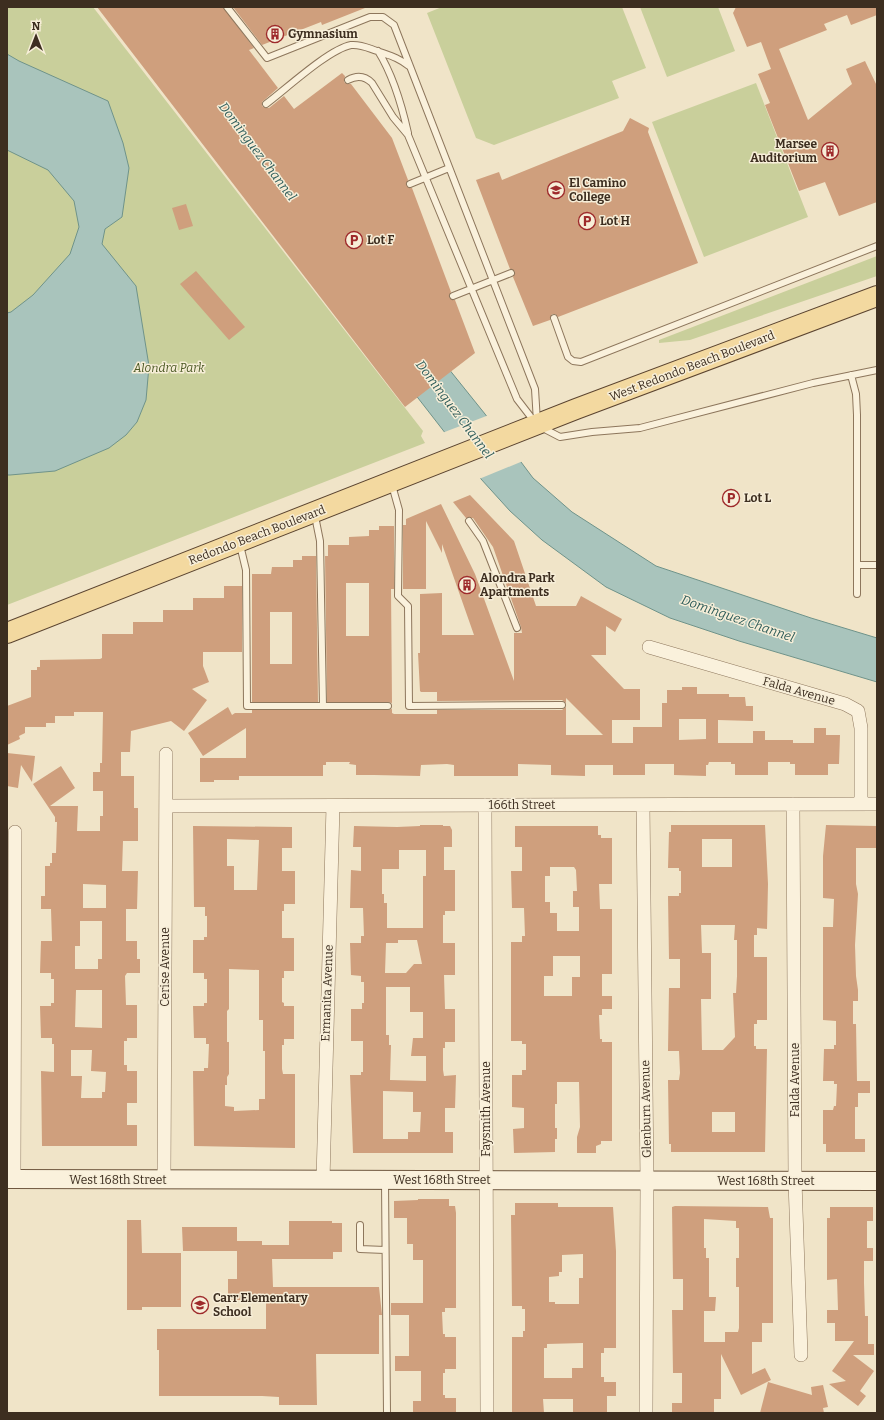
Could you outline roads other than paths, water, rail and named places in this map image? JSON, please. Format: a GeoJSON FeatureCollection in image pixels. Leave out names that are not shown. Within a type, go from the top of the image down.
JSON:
{"type":"FeatureCollection","features":[{"type":"Feature","properties":{"kind":"main road","name":"West Redondo Beach Boulevard"},"geometry":{"type":"LineString","coordinates":[[506,437],[877,296]]}},
{"type":"Feature","properties":{"kind":"main road","name":"Redondo Beach Boulevard"},"geometry":{"type":"LineString","coordinates":[[7,632],[506,437]]}},
{"type":"Feature","properties":{"kind":"street","name":"Falda Avenue"},"geometry":{"type":"LineString","coordinates":[[649,647],[845,704],[858,711],[861,728],[860,804]]}},
{"type":"Feature","properties":{"kind":"street","name":"Cerise Avenue"},"geometry":{"type":"LineString","coordinates":[[164,1180],[166,754]]}},
{"type":"Feature","properties":{"kind":"street","name":"Falda Avenue"},"geometry":{"type":"LineString","coordinates":[[793,804],[795,1181],[801,1355]]}},
{"type":"Feature","properties":{"kind":"street","name":"166th Street"},"geometry":{"type":"LineString","coordinates":[[166,806],[877,804]]}},
{"type":"Feature","properties":{"kind":"street","name":"Faysmith Avenue"},"geometry":{"type":"LineString","coordinates":[[485,805],[487,1413]]}},
{"type":"Feature","properties":{"kind":"street","name":"Glenburn Avenue"},"geometry":{"type":"LineString","coordinates":[[643,805],[647,1180],[646,1413]]}},
{"type":"Feature","properties":{"kind":"street","name":"Ermanita Avenue"},"geometry":{"type":"LineString","coordinates":[[323,1180],[333,806]]}},
{"type":"Feature","properties":{"kind":"street"},"geometry":{"type":"LineString","coordinates":[[11,1179],[15,832]]}},
{"type":"Feature","properties":{"kind":"street","name":"West 168th Street"},"geometry":{"type":"LineString","coordinates":[[11,1179],[877,1181]]}},
{"type":"Feature","properties":{"kind":"lane"},"geometry":{"type":"LineString","coordinates":[[227,7],[267,58],[370,18],[383,18],[394,25],[535,389],[537,425]]}},
{"type":"Feature","properties":{"kind":"lane"},"geometry":{"type":"LineString","coordinates":[[266,104],[330,55],[343,47],[360,45],[398,57],[410,66]]}},
{"type":"Feature","properties":{"kind":"lane"},"geometry":{"type":"LineString","coordinates":[[378,51],[385,63],[404,116],[408,135],[425,178],[517,399],[537,425],[560,438],[592,432],[640,428],[851,375],[877,370]]}},
{"type":"Feature","properties":{"kind":"lane"},"geometry":{"type":"LineString","coordinates":[[348,80],[360,77],[367,78],[372,83],[393,117],[408,135]]}},
{"type":"Feature","properties":{"kind":"lane"},"geometry":{"type":"LineString","coordinates":[[410,184],[449,168]]}},
{"type":"Feature","properties":{"kind":"lane"},"geometry":{"type":"LineString","coordinates":[[554,318],[568,357],[573,361],[581,362],[877,246]]}},
{"type":"Feature","properties":{"kind":"lane"},"geometry":{"type":"LineString","coordinates":[[453,296],[511,273]]}},
{"type":"Feature","properties":{"kind":"lane"},"geometry":{"type":"LineString","coordinates":[[851,375],[856,394],[857,415],[857,594]]}},
{"type":"Feature","properties":{"kind":"lane"},"geometry":{"type":"LineString","coordinates":[[392,482],[398,510],[398,596],[408,606],[409,706],[562,705]]}},
{"type":"Feature","properties":{"kind":"lane"},"geometry":{"type":"LineString","coordinates":[[314,512],[320,541],[323,706]]}},
{"type":"Feature","properties":{"kind":"lane"},"geometry":{"type":"LineString","coordinates":[[469,521],[483,541],[517,628]]}},
{"type":"Feature","properties":{"kind":"lane"},"geometry":{"type":"LineString","coordinates":[[240,541],[246,570],[247,706],[388,706]]}},
{"type":"Feature","properties":{"kind":"lane"},"geometry":{"type":"LineString","coordinates":[[857,565],[877,565]]}},
{"type":"Feature","properties":{"kind":"lane"},"geometry":{"type":"LineString","coordinates":[[385,1180],[387,1413]]}},
{"type":"Feature","properties":{"kind":"lane"},"geometry":{"type":"LineString","coordinates":[[360,1225],[360,1249],[385,1250]]}},
{"type":"Feature","properties":{"kind":"water"},"geometry":{"type":"Polygon","coordinates":[[[7,54],[19,61],[108,101],[123,143],[129,168],[122,217],[105,229],[102,244],[136,286],[149,366],[146,400],[137,422],[126,435],[109,448],[55,471],[10,475],[7,475],[7,313],[11,312],[33,295],[70,254],[79,227],[74,201],[48,170],[7,150],[7,54]]]}},
{"type":"Feature","properties":{"kind":"water","name":"Dominguez Channel"},"geometry":{"type":"Polygon","coordinates":[[[444,363],[485,414],[533,478],[572,512],[656,566],[811,618],[877,638],[877,682],[739,641],[670,618],[606,587],[542,540],[510,511],[481,479],[404,380],[444,363]]]}},
{"type":"Feature","properties":{"kind":"place","name":"Gymnasium"},"geometry":{"type":"Point","coordinates":[275,34]}},
{"type":"Feature","properties":{"kind":"place","name":"Marsee Auditorium"},"geometry":{"type":"Point","coordinates":[830,151]}},
{"type":"Feature","properties":{"kind":"place","name":"El Camino College"},"geometry":{"type":"Point","coordinates":[556,190]}},
{"type":"Feature","properties":{"kind":"place","name":"Lot H"},"geometry":{"type":"Point","coordinates":[587,221]}},
{"type":"Feature","properties":{"kind":"place","name":"Lot F"},"geometry":{"type":"Point","coordinates":[354,240]}},
{"type":"Feature","properties":{"kind":"place","name":"Lot L"},"geometry":{"type":"Point","coordinates":[731,498]}},
{"type":"Feature","properties":{"kind":"place","name":"Alondra Park Apartments"},"geometry":{"type":"Point","coordinates":[467,585]}},
{"type":"Feature","properties":{"kind":"place","name":"Carr Elementary School"},"geometry":{"type":"Point","coordinates":[200,1305]}},
{"type":"Feature","properties":{"kind":"park label","name":"Alondra Park"},"geometry":{"type":"Point","coordinates":[169,368]}}]}
